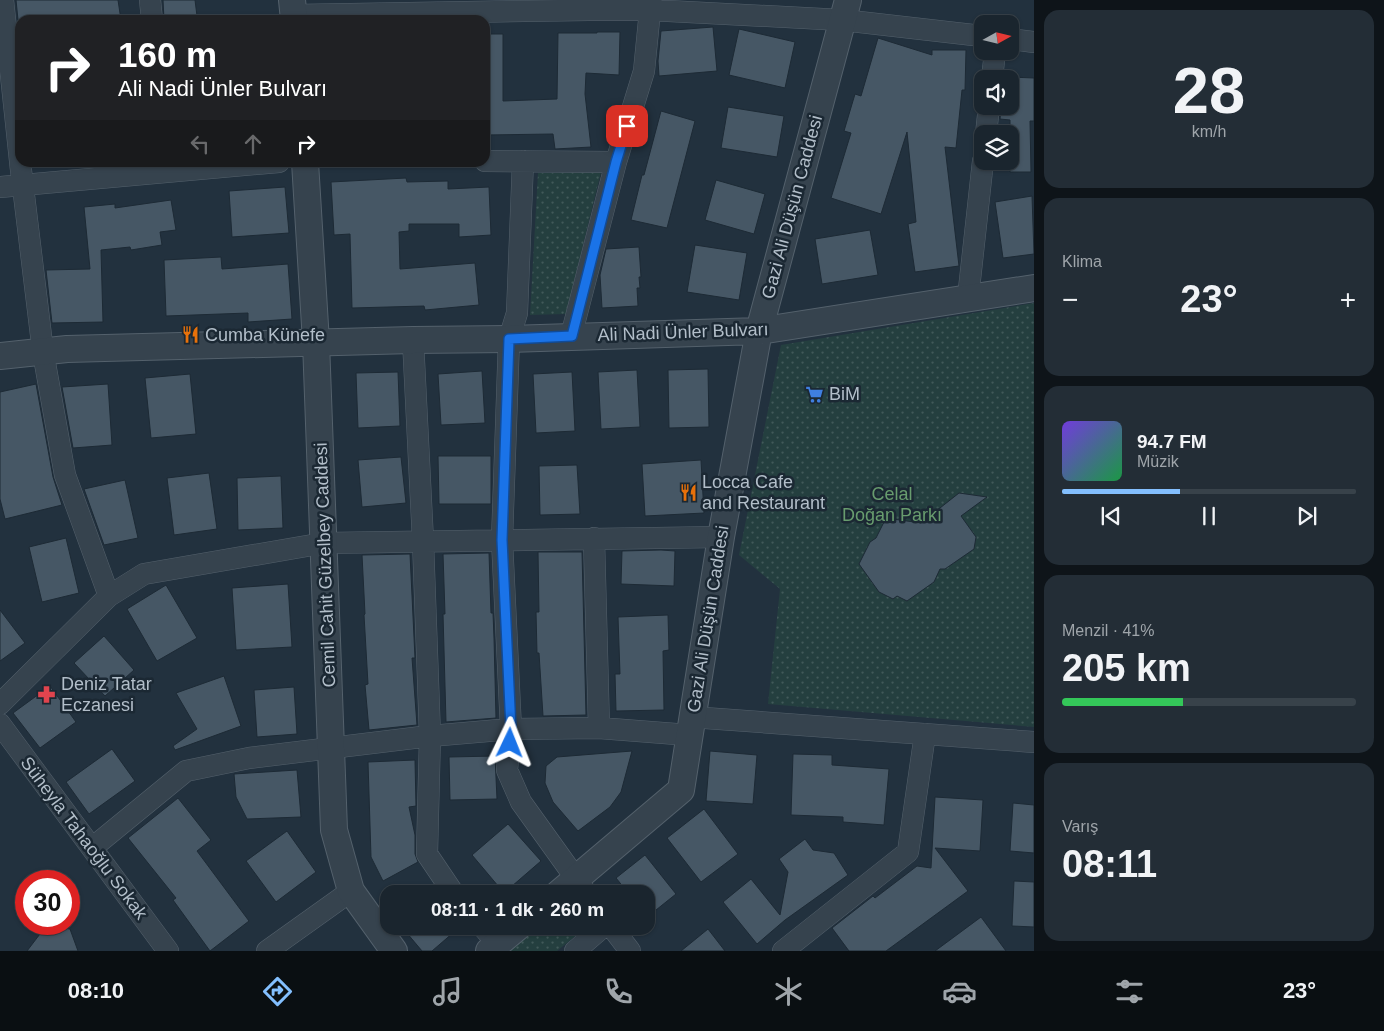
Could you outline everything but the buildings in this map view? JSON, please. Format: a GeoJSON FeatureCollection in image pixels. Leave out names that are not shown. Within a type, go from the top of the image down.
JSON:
{"type":"FeatureCollection","features":[{"type":"Feature","properties":{"kind":"street"},"geometry":{"type":"LineString","coordinates":[[3,0],[15,114]]}},
{"type":"Feature","properties":{"kind":"street"},"geometry":{"type":"LineString","coordinates":[[150,0],[152,15]]}},
{"type":"Feature","properties":{"kind":"street"},"geometry":{"type":"LineString","coordinates":[[572,336],[616,162],[644,71],[650,5]]}},
{"type":"Feature","properties":{"kind":"street"},"geometry":{"type":"LineString","coordinates":[[293,12],[451,6],[650,5],[845,10],[974,34]]}},
{"type":"Feature","properties":{"kind":"street","name":"Gazi Ali Düşün Caddesi"},"geometry":{"type":"LineString","coordinates":[[577,885],[681,790],[721,537],[760,331],[845,10]]}},
{"type":"Feature","properties":{"kind":"street"},"geometry":{"type":"LineString","coordinates":[[1019,40],[1034,42]]}},
{"type":"Feature","properties":{"kind":"street"},"geometry":{"type":"LineString","coordinates":[[490,161],[616,162]]}},
{"type":"Feature","properties":{"kind":"street"},"geometry":{"type":"LineString","coordinates":[[523,161],[517,313],[509,339],[502,540],[511,729],[507,770],[521,802],[571,885]]}},
{"type":"Feature","properties":{"kind":"street"},"geometry":{"type":"LineString","coordinates":[[20,167],[43,352],[65,475],[109,596]]}},
{"type":"Feature","properties":{"kind":"street"},"geometry":{"type":"LineString","coordinates":[[0,187],[165,167]]}},
{"type":"Feature","properties":{"kind":"street","name":"Cemil Cahit Güzelbey Caddesi"},"geometry":{"type":"LineString","coordinates":[[305,167],[316,342],[334,830],[351,891],[394,951]]}},
{"type":"Feature","properties":{"kind":"street"},"geometry":{"type":"LineString","coordinates":[[968,298],[982,170]]}},
{"type":"Feature","properties":{"kind":"street","name":"Ali Nadi Ünler Bulvarı"},"geometry":{"type":"LineString","coordinates":[[0,356],[66,349],[760,331],[1034,288]]}},
{"type":"Feature","properties":{"kind":"street"},"geometry":{"type":"LineString","coordinates":[[413,340],[430,736],[427,854],[448,885]]}},
{"type":"Feature","properties":{"kind":"street"},"geometry":{"type":"LineString","coordinates":[[0,704],[109,596],[144,574],[324,543],[721,537]]}},
{"type":"Feature","properties":{"kind":"street"},"geometry":{"type":"LineString","coordinates":[[594,538],[599,728]]}},
{"type":"Feature","properties":{"kind":"street","name":"Süheyla Tahaoğlu Sokak"},"geometry":{"type":"LineString","coordinates":[[0,724],[168,951]]}},
{"type":"Feature","properties":{"kind":"street"},"geometry":{"type":"LineString","coordinates":[[92,848],[186,771],[249,758],[430,736],[511,729],[690,726],[925,734],[1034,742]]}},
{"type":"Feature","properties":{"kind":"street"},"geometry":{"type":"LineString","coordinates":[[783,951],[908,852],[925,734]]}},
{"type":"Feature","properties":{"kind":"street"},"geometry":{"type":"LineString","coordinates":[[268,951],[351,891]]}},
{"type":"Feature","properties":{"kind":"street"},"geometry":{"type":"LineString","coordinates":[[575,951],[594,935]]}},
{"type":"Feature","properties":{"kind":"street"},"geometry":{"type":"LineString","coordinates":[[618,935],[630,951]]}},
{"type":"Feature","properties":{"kind":"green space"},"geometry":{"type":"Polygon","coordinates":[[[601,172],[566,314],[530,315],[538,173],[601,172]]]}},
{"type":"Feature","properties":{"kind":"green space","name":"Celal Doğan Parkı"},"geometry":{"type":"Polygon","coordinates":[[[1034,303],[1034,727],[768,704],[780,589],[739,555],[781,345],[1034,303]]]}},
{"type":"Feature","properties":{"kind":"green space"},"geometry":{"type":"Polygon","coordinates":[[[528,935],[577,935],[557,951],[509,951],[528,935]]]}},
{"type":"Feature","properties":{"kind":"place","name":"Cumba Künefe"},"geometry":{"type":"Point","coordinates":[191,335]}},
{"type":"Feature","properties":{"kind":"place","name":"BiM"},"geometry":{"type":"Point","coordinates":[815,394]}},
{"type":"Feature","properties":{"kind":"place","name":"Locca Cafe and Restaurant"},"geometry":{"type":"Point","coordinates":[688,492]}},
{"type":"Feature","properties":{"kind":"place","name":"Deniz Tatar Eczanesi"},"geometry":{"type":"Point","coordinates":[47,694]}},
{"type":"Feature","properties":{"kind":"route"},"geometry":{"type":"LineString","coordinates":[[510,743],[511,729],[502,540],[509,339],[572,336],[616,162],[627,126]]}}]}
